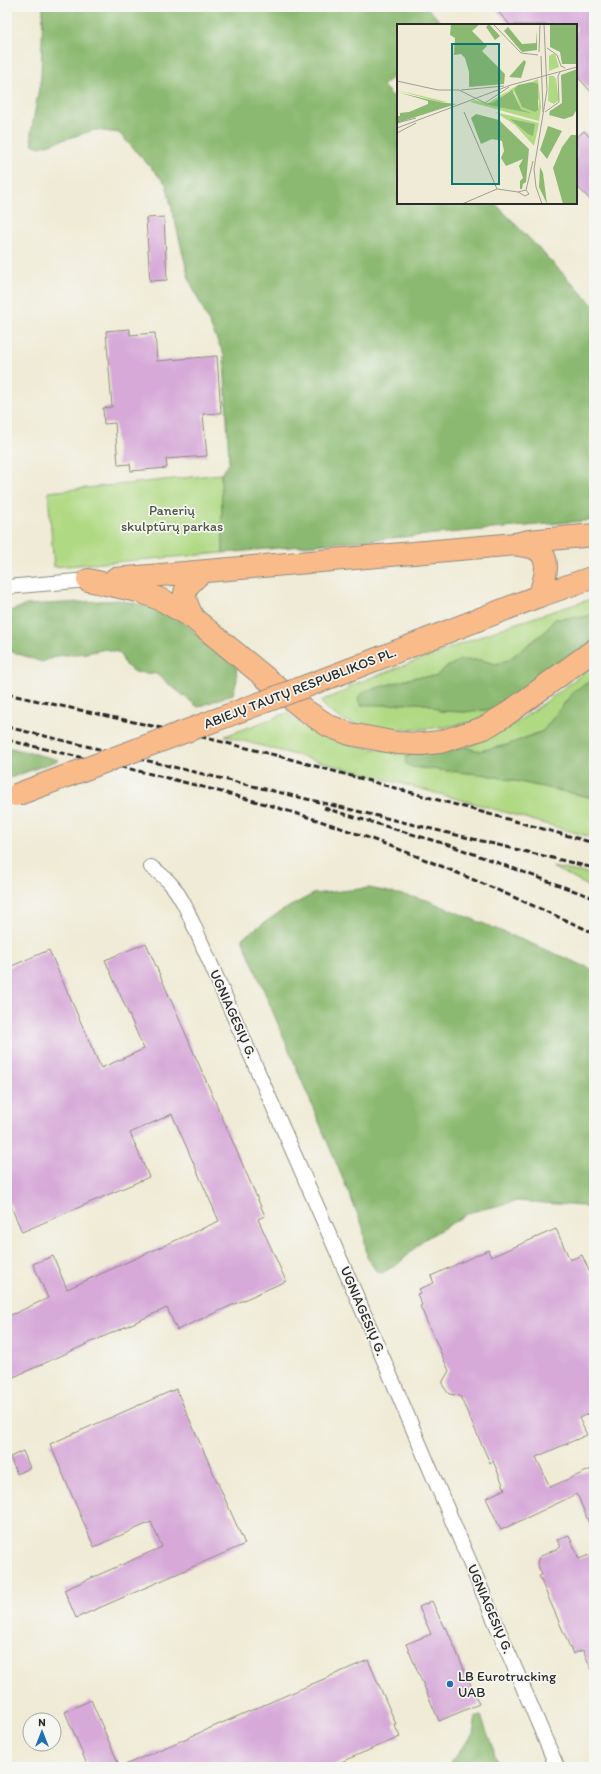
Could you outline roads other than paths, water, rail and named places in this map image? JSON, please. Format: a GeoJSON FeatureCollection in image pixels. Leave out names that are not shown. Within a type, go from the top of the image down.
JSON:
{"type":"FeatureCollection","features":[{"type":"Feature","properties":{"kind":"highway"},"geometry":{"type":"LineString","coordinates":[[88,580],[202,572],[516,544],[529,541],[594,535]]}},
{"type":"Feature","properties":{"kind":"highway"},"geometry":{"type":"LineString","coordinates":[[516,544],[536,548],[544,556],[546,572],[539,596]]}},
{"type":"Feature","properties":{"kind":"highway"},"geometry":{"type":"LineString","coordinates":[[193,618],[186,604],[185,594],[188,585],[202,572]]}},
{"type":"Feature","properties":{"kind":"highway","name":"ABIEJŲ TAUTŲ RESPUBLIKOS PL."},"geometry":{"type":"LineString","coordinates":[[11,797],[341,673],[539,596],[594,577]]}},
{"type":"Feature","properties":{"kind":"highway"},"geometry":{"type":"LineString","coordinates":[[88,580],[142,592],[164,601],[193,618],[312,715],[329,726],[350,734],[397,743],[421,744],[440,742],[484,728],[507,714],[594,650]]}},
{"type":"Feature","properties":{"kind":"street"},"geometry":{"type":"LineString","coordinates":[[7,588],[88,580]]}},
{"type":"Feature","properties":{"kind":"street","name":"UGNIAGESIŲ G."},"geometry":{"type":"LineString","coordinates":[[152,867],[166,877],[177,890],[187,910],[359,1302],[557,1767]]}},
{"type":"Feature","properties":{"kind":"railway"},"geometry":{"type":"LineString","coordinates":[[7,694],[202,737],[279,756],[594,843]]}},
{"type":"Feature","properties":{"kind":"railway"},"geometry":{"type":"LineString","coordinates":[[7,727],[594,868]]}},
{"type":"Feature","properties":{"kind":"railway"},"geometry":{"type":"LineString","coordinates":[[7,740],[241,797],[317,820],[388,845],[491,887],[594,933]]}},
{"type":"Feature","properties":{"kind":"railway"},"geometry":{"type":"LineString","coordinates":[[324,808],[452,846],[594,898]]}},
{"type":"Feature","properties":{"kind":"place","name":"LB Eurotrucking UAB"},"geometry":{"type":"Point","coordinates":[450,1684]}},
{"type":"Feature","properties":{"kind":"park label","name":"Panerių skulptūrų parkas"},"geometry":{"type":"Point","coordinates":[172,518]}}]}
